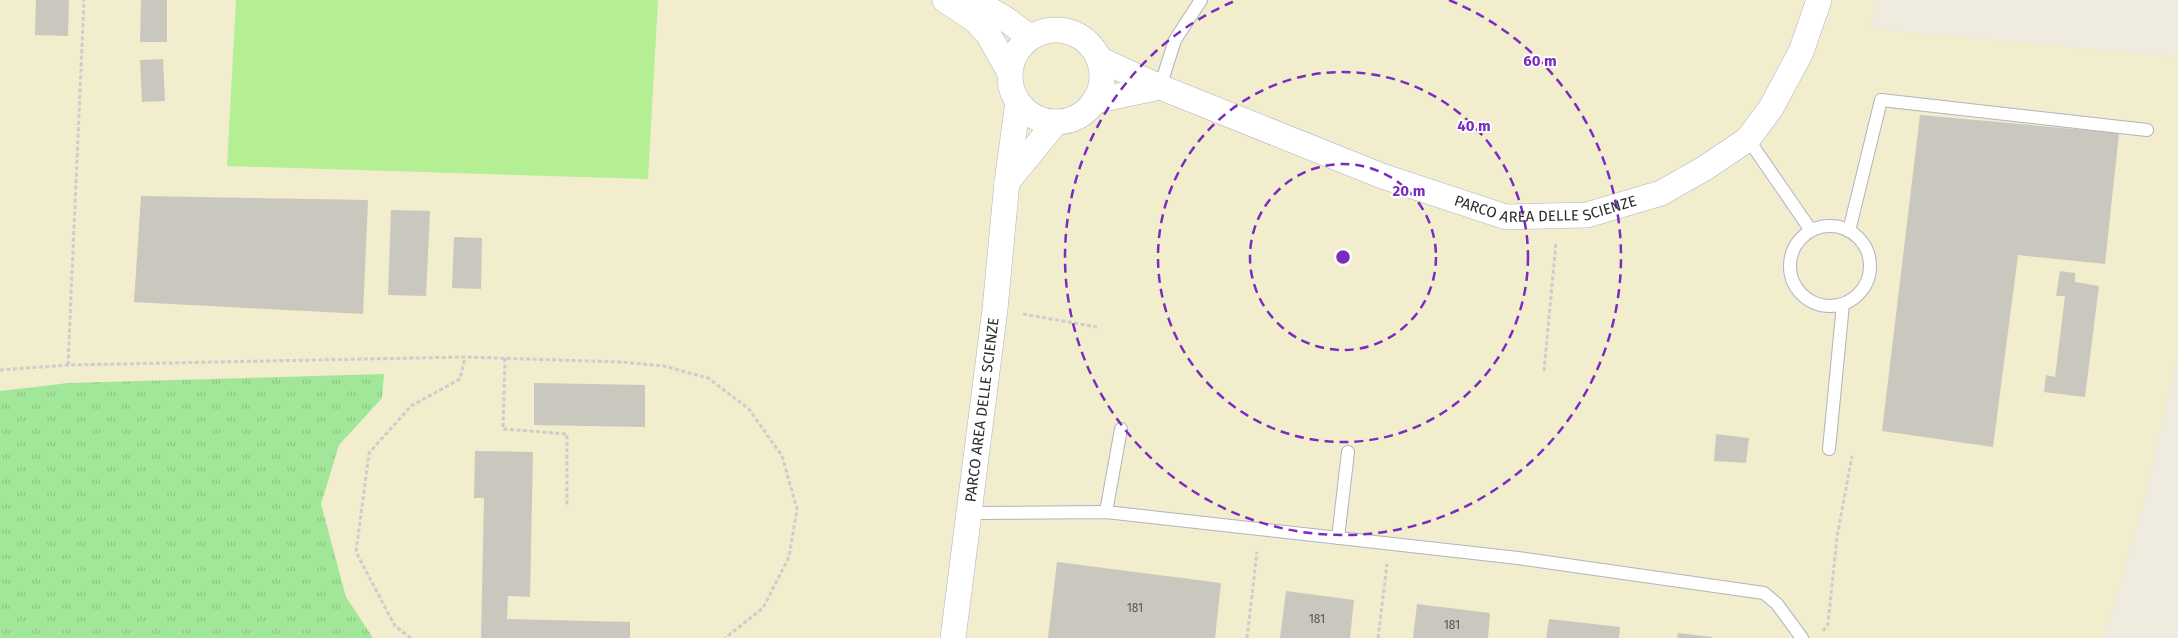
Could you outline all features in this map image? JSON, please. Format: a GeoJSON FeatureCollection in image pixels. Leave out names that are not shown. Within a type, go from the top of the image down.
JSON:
{"type":"FeatureCollection","features":[{"type":"Feature","properties":{"kind":"street"},"geometry":{"type":"LineString","coordinates":[[945,0],[975,20],[988,34],[1009,71],[1012,89],[1018,102],[1028,112],[1041,120],[1056,122],[1071,119],[1084,112],[1094,101],[1100,86],[1099,59],[1092,47],[1082,38],[1069,32],[1056,30],[1042,32],[1030,37],[1020,46],[1009,71]]}},
{"type":"Feature","properties":{"kind":"street"},"geometry":{"type":"LineString","coordinates":[[973,0],[1004,18],[1030,37]]}},
{"type":"Feature","properties":{"kind":"street","name":"PARCO AREA DELLE SCIENZE"},"geometry":{"type":"LineString","coordinates":[[1099,59],[1160,88],[1382,176],[1506,217],[1558,214],[1587,215],[1662,193],[1705,168],[1748,139],[1771,108],[1801,52],[1819,0]]}},
{"type":"Feature","properties":{"kind":"street"},"geometry":{"type":"LineString","coordinates":[[1094,101],[1160,88]]}},
{"type":"Feature","properties":{"kind":"street","name":"PARCO AREA DELLE SCIENZE"},"geometry":{"type":"LineString","coordinates":[[953,638],[995,309],[1007,182],[1018,102]]}},
{"type":"Feature","properties":{"kind":"street"},"geometry":{"type":"LineString","coordinates":[[1007,182],[1056,122]]}},
{"type":"Feature","properties":{"kind":"lane"},"geometry":{"type":"LineString","coordinates":[[1160,88],[1175,40],[1201,0]]}},
{"type":"Feature","properties":{"kind":"lane"},"geometry":{"type":"LineString","coordinates":[[1850,231],[1881,100],[2147,130]]}},
{"type":"Feature","properties":{"kind":"lane"},"geometry":{"type":"LineString","coordinates":[[1748,139],[1810,229]]}},
{"type":"Feature","properties":{"kind":"lane"},"geometry":{"type":"LineString","coordinates":[[1829,226],[1850,231],[1860,239],[1867,250],[1870,263],[1868,276],[1863,288],[1843,304],[1829,306],[1816,303],[1805,296],[1797,286],[1792,274],[1791,260],[1801,237],[1810,229],[1829,226]]}},
{"type":"Feature","properties":{"kind":"lane"},"geometry":{"type":"LineString","coordinates":[[1829,449],[1843,304]]}},
{"type":"Feature","properties":{"kind":"lane"},"geometry":{"type":"LineString","coordinates":[[1106,512],[1121,429]]}},
{"type":"Feature","properties":{"kind":"lane"},"geometry":{"type":"LineString","coordinates":[[1338,538],[1348,452]]}},
{"type":"Feature","properties":{"kind":"lane"},"geometry":{"type":"LineString","coordinates":[[969,513],[1106,512],[1518,558],[1764,592],[1777,604],[1802,638]]}},
{"type":"Feature","properties":{"kind":"path"},"geometry":{"type":"LineString","coordinates":[[68,365],[84,0]]}},
{"type":"Feature","properties":{"kind":"path"},"geometry":{"type":"LineString","coordinates":[[1544,371],[1558,214]]}},
{"type":"Feature","properties":{"kind":"path"},"geometry":{"type":"LineString","coordinates":[[995,309],[1097,327]]}},
{"type":"Feature","properties":{"kind":"path"},"geometry":{"type":"LineString","coordinates":[[411,638],[395,626],[356,552],[369,452],[411,406],[460,379],[465,357]]}},
{"type":"Feature","properties":{"kind":"path"},"geometry":{"type":"LineString","coordinates":[[0,370],[68,365],[465,357],[621,362],[664,366],[708,378],[749,409],[782,456],[797,509],[789,557],[763,608],[725,638]]}},
{"type":"Feature","properties":{"kind":"path"},"geometry":{"type":"LineString","coordinates":[[505,358],[503,429],[567,434],[567,507]]}},
{"type":"Feature","properties":{"kind":"path"},"geometry":{"type":"LineString","coordinates":[[1818,638],[1828,624],[1837,537],[1852,453]]}},
{"type":"Feature","properties":{"kind":"path"},"geometry":{"type":"LineString","coordinates":[[1247,638],[1260,530]]}},
{"type":"Feature","properties":{"kind":"path"},"geometry":{"type":"LineString","coordinates":[[1378,638],[1389,544]]}},
{"type":"Feature","properties":{"kind":"shaded area"},"geometry":{"type":"Polygon","coordinates":[[[0,0],[1875,0],[1871,29],[2178,57],[2178,350],[2146,494],[2104,638],[0,638],[0,0]]]}},
{"type":"Feature","properties":{"kind":"green space"},"geometry":{"type":"Polygon","coordinates":[[[236,0],[658,0],[648,179],[227,166],[236,0]]]}},
{"type":"Feature","properties":{"kind":"green space"},"geometry":{"type":"Polygon","coordinates":[[[384,374],[382,398],[339,445],[321,504],[346,597],[373,638],[0,638],[0,391],[69,383],[384,374]]]}},
{"type":"Feature","properties":{"kind":"building"},"geometry":{"type":"Polygon","coordinates":[[[36,0],[69,0],[68,36],[35,35],[36,0]]]}},
{"type":"Feature","properties":{"kind":"building"},"geometry":{"type":"Polygon","coordinates":[[[141,0],[167,0],[167,42],[140,42],[141,0]]]}},
{"type":"Feature","properties":{"kind":"building"},"geometry":{"type":"Polygon","coordinates":[[[163,59],[165,101],[142,102],[140,60],[163,59]]]}},
{"type":"Feature","properties":{"kind":"building"},"geometry":{"type":"Polygon","coordinates":[[[1920,115],[2119,133],[2105,264],[2018,255],[1993,447],[1882,431],[1920,115]]]}},
{"type":"Feature","properties":{"kind":"building"},"geometry":{"type":"Polygon","coordinates":[[[141,196],[368,200],[363,314],[134,302],[141,196]]]}},
{"type":"Feature","properties":{"kind":"building"},"geometry":{"type":"Polygon","coordinates":[[[391,210],[430,211],[426,296],[388,295],[391,210]]]}},
{"type":"Feature","properties":{"kind":"building"},"geometry":{"type":"Polygon","coordinates":[[[454,237],[482,238],[481,289],[452,288],[454,237]]]}},
{"type":"Feature","properties":{"kind":"building"},"geometry":{"type":"Polygon","coordinates":[[[2060,271],[2075,273],[2075,282],[2099,286],[2085,397],[2044,392],[2046,375],[2055,377],[2065,296],[2056,296],[2060,271]]]}},
{"type":"Feature","properties":{"kind":"building"},"geometry":{"type":"Polygon","coordinates":[[[534,383],[645,385],[645,427],[534,425],[534,383]]]}},
{"type":"Feature","properties":{"kind":"building"},"geometry":{"type":"Polygon","coordinates":[[[1716,434],[1749,438],[1746,463],[1714,461],[1716,434]]]}},
{"type":"Feature","properties":{"kind":"building"},"geometry":{"type":"Polygon","coordinates":[[[475,451],[533,452],[530,597],[508,596],[507,619],[630,622],[630,638],[481,638],[484,498],[474,498],[475,451]]]}},
{"type":"Feature","properties":{"kind":"building"},"geometry":{"type":"Polygon","coordinates":[[[1057,562],[1221,583],[1215,638],[1048,638],[1057,562]]]}},
{"type":"Feature","properties":{"kind":"building"},"geometry":{"type":"Polygon","coordinates":[[[1286,591],[1354,600],[1350,638],[1280,638],[1286,591]]]}},
{"type":"Feature","properties":{"kind":"building"},"geometry":{"type":"Polygon","coordinates":[[[1417,604],[1490,613],[1488,638],[1413,638],[1417,604]]]}},
{"type":"Feature","properties":{"kind":"building"},"geometry":{"type":"Polygon","coordinates":[[[1549,619],[1620,627],[1619,638],[1546,638],[1549,619]]]}},
{"type":"Feature","properties":{"kind":"building"},"geometry":{"type":"Polygon","coordinates":[[[1678,633],[1712,637],[1712,638],[1677,638],[1678,633]]]}}]}
